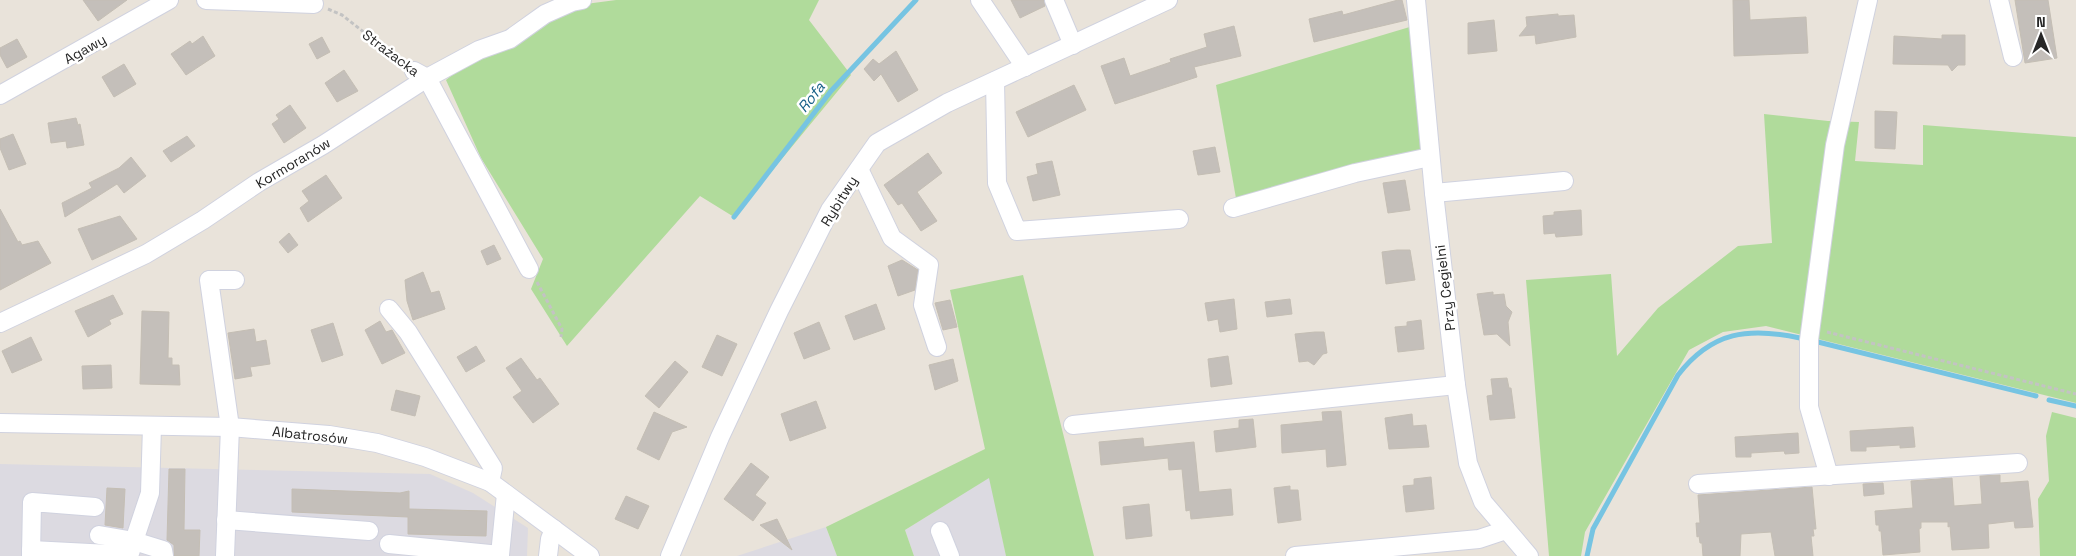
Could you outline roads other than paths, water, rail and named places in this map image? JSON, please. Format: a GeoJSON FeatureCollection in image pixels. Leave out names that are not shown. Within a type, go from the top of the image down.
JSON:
{"type":"FeatureCollection","features":[{"type":"Feature","properties":{"kind":"street","name":"Agawy"},"geometry":{"type":"LineString","coordinates":[[0,95],[169,0]]}},
{"type":"Feature","properties":{"kind":"street"},"geometry":{"type":"LineString","coordinates":[[206,0],[314,4]]}},
{"type":"Feature","properties":{"kind":"street","name":"Kormoranów"},"geometry":{"type":"LineString","coordinates":[[0,323],[146,254],[203,220],[259,182],[323,145],[420,75],[510,39],[545,14],[572,2],[582,0]]}},
{"type":"Feature","properties":{"kind":"street"},"geometry":{"type":"LineString","coordinates":[[980,0],[1026,67]]}},
{"type":"Feature","properties":{"kind":"street"},"geometry":{"type":"LineString","coordinates":[[1054,0],[1072,45]]}},
{"type":"Feature","properties":{"kind":"street","name":"Rybitwy"},"geometry":{"type":"LineString","coordinates":[[670,556],[720,437],[779,311],[830,210],[877,143],[947,103],[1168,0]]}},
{"type":"Feature","properties":{"kind":"street","name":"Przy Cegielni"},"geometry":{"type":"LineString","coordinates":[[1416,0],[1430,157],[1456,385],[1472,478],[1483,502],[1529,556]]}},
{"type":"Feature","properties":{"kind":"street"},"geometry":{"type":"LineString","coordinates":[[1829,476],[1808,399],[1811,326],[1835,145],[1868,0]]}},
{"type":"Feature","properties":{"kind":"street"},"geometry":{"type":"LineString","coordinates":[[1999,0],[2013,57]]}},
{"type":"Feature","properties":{"kind":"street","name":"Strażacka"},"geometry":{"type":"LineString","coordinates":[[420,75],[529,269]]}},
{"type":"Feature","properties":{"kind":"street"},"geometry":{"type":"LineString","coordinates":[[995,81],[997,184],[1017,232],[1179,219]]}},
{"type":"Feature","properties":{"kind":"street"},"geometry":{"type":"LineString","coordinates":[[1233,208],[1355,173],[1430,157]]}},
{"type":"Feature","properties":{"kind":"street"},"geometry":{"type":"LineString","coordinates":[[859,169],[892,238],[929,265],[923,304],[936,347]]}},
{"type":"Feature","properties":{"kind":"street"},"geometry":{"type":"LineString","coordinates":[[1434,192],[1564,181]]}},
{"type":"Feature","properties":{"kind":"street"},"geometry":{"type":"LineString","coordinates":[[225,556],[230,427],[209,280],[235,280]]}},
{"type":"Feature","properties":{"kind":"street"},"geometry":{"type":"LineString","coordinates":[[389,309],[408,332],[493,468],[490,482]]}},
{"type":"Feature","properties":{"kind":"street"},"geometry":{"type":"LineString","coordinates":[[1073,425],[1456,385]]}},
{"type":"Feature","properties":{"kind":"street","name":"Albatrosów"},"geometry":{"type":"LineString","coordinates":[[0,424],[230,427],[329,435],[377,443],[425,457],[490,482],[590,556]]}},
{"type":"Feature","properties":{"kind":"street"},"geometry":{"type":"LineString","coordinates":[[131,551],[150,493],[152,426]]}},
{"type":"Feature","properties":{"kind":"street"},"geometry":{"type":"LineString","coordinates":[[1698,484],[2018,463]]}},
{"type":"Feature","properties":{"kind":"street"},"geometry":{"type":"LineString","coordinates":[[389,544],[500,555],[506,494]]}},
{"type":"Feature","properties":{"kind":"street"},"geometry":{"type":"LineString","coordinates":[[95,507],[25,499],[31,553],[163,550],[164,556]]}},
{"type":"Feature","properties":{"kind":"street"},"geometry":{"type":"LineString","coordinates":[[226,520],[369,531]]}},
{"type":"Feature","properties":{"kind":"street"},"geometry":{"type":"LineString","coordinates":[[548,556],[550,539],[554,529]]}},
{"type":"Feature","properties":{"kind":"street"},"geometry":{"type":"LineString","coordinates":[[1295,556],[1479,539],[1506,530]]}},
{"type":"Feature","properties":{"kind":"street"},"geometry":{"type":"LineString","coordinates":[[940,531],[950,556]]}},
{"type":"Feature","properties":{"kind":"street"},"geometry":{"type":"LineString","coordinates":[[99,535],[131,551]]}},
{"type":"Feature","properties":{"kind":"waterway","name":"Rofa"},"geometry":{"type":"LineString","coordinates":[[734,217],[831,91],[916,0]]}},
{"type":"Feature","properties":{"kind":"waterway"},"geometry":{"type":"LineString","coordinates":[[1587,556],[1593,529],[1678,375],[1691,360],[1704,349],[1718,341],[1733,336],[1748,333],[1764,333],[1800,338]]}},
{"type":"Feature","properties":{"kind":"waterway"},"geometry":{"type":"LineString","coordinates":[[1818,342],[2036,396]]}},
{"type":"Feature","properties":{"kind":"waterway"},"geometry":{"type":"LineString","coordinates":[[2049,400],[2076,406]]}}]}
